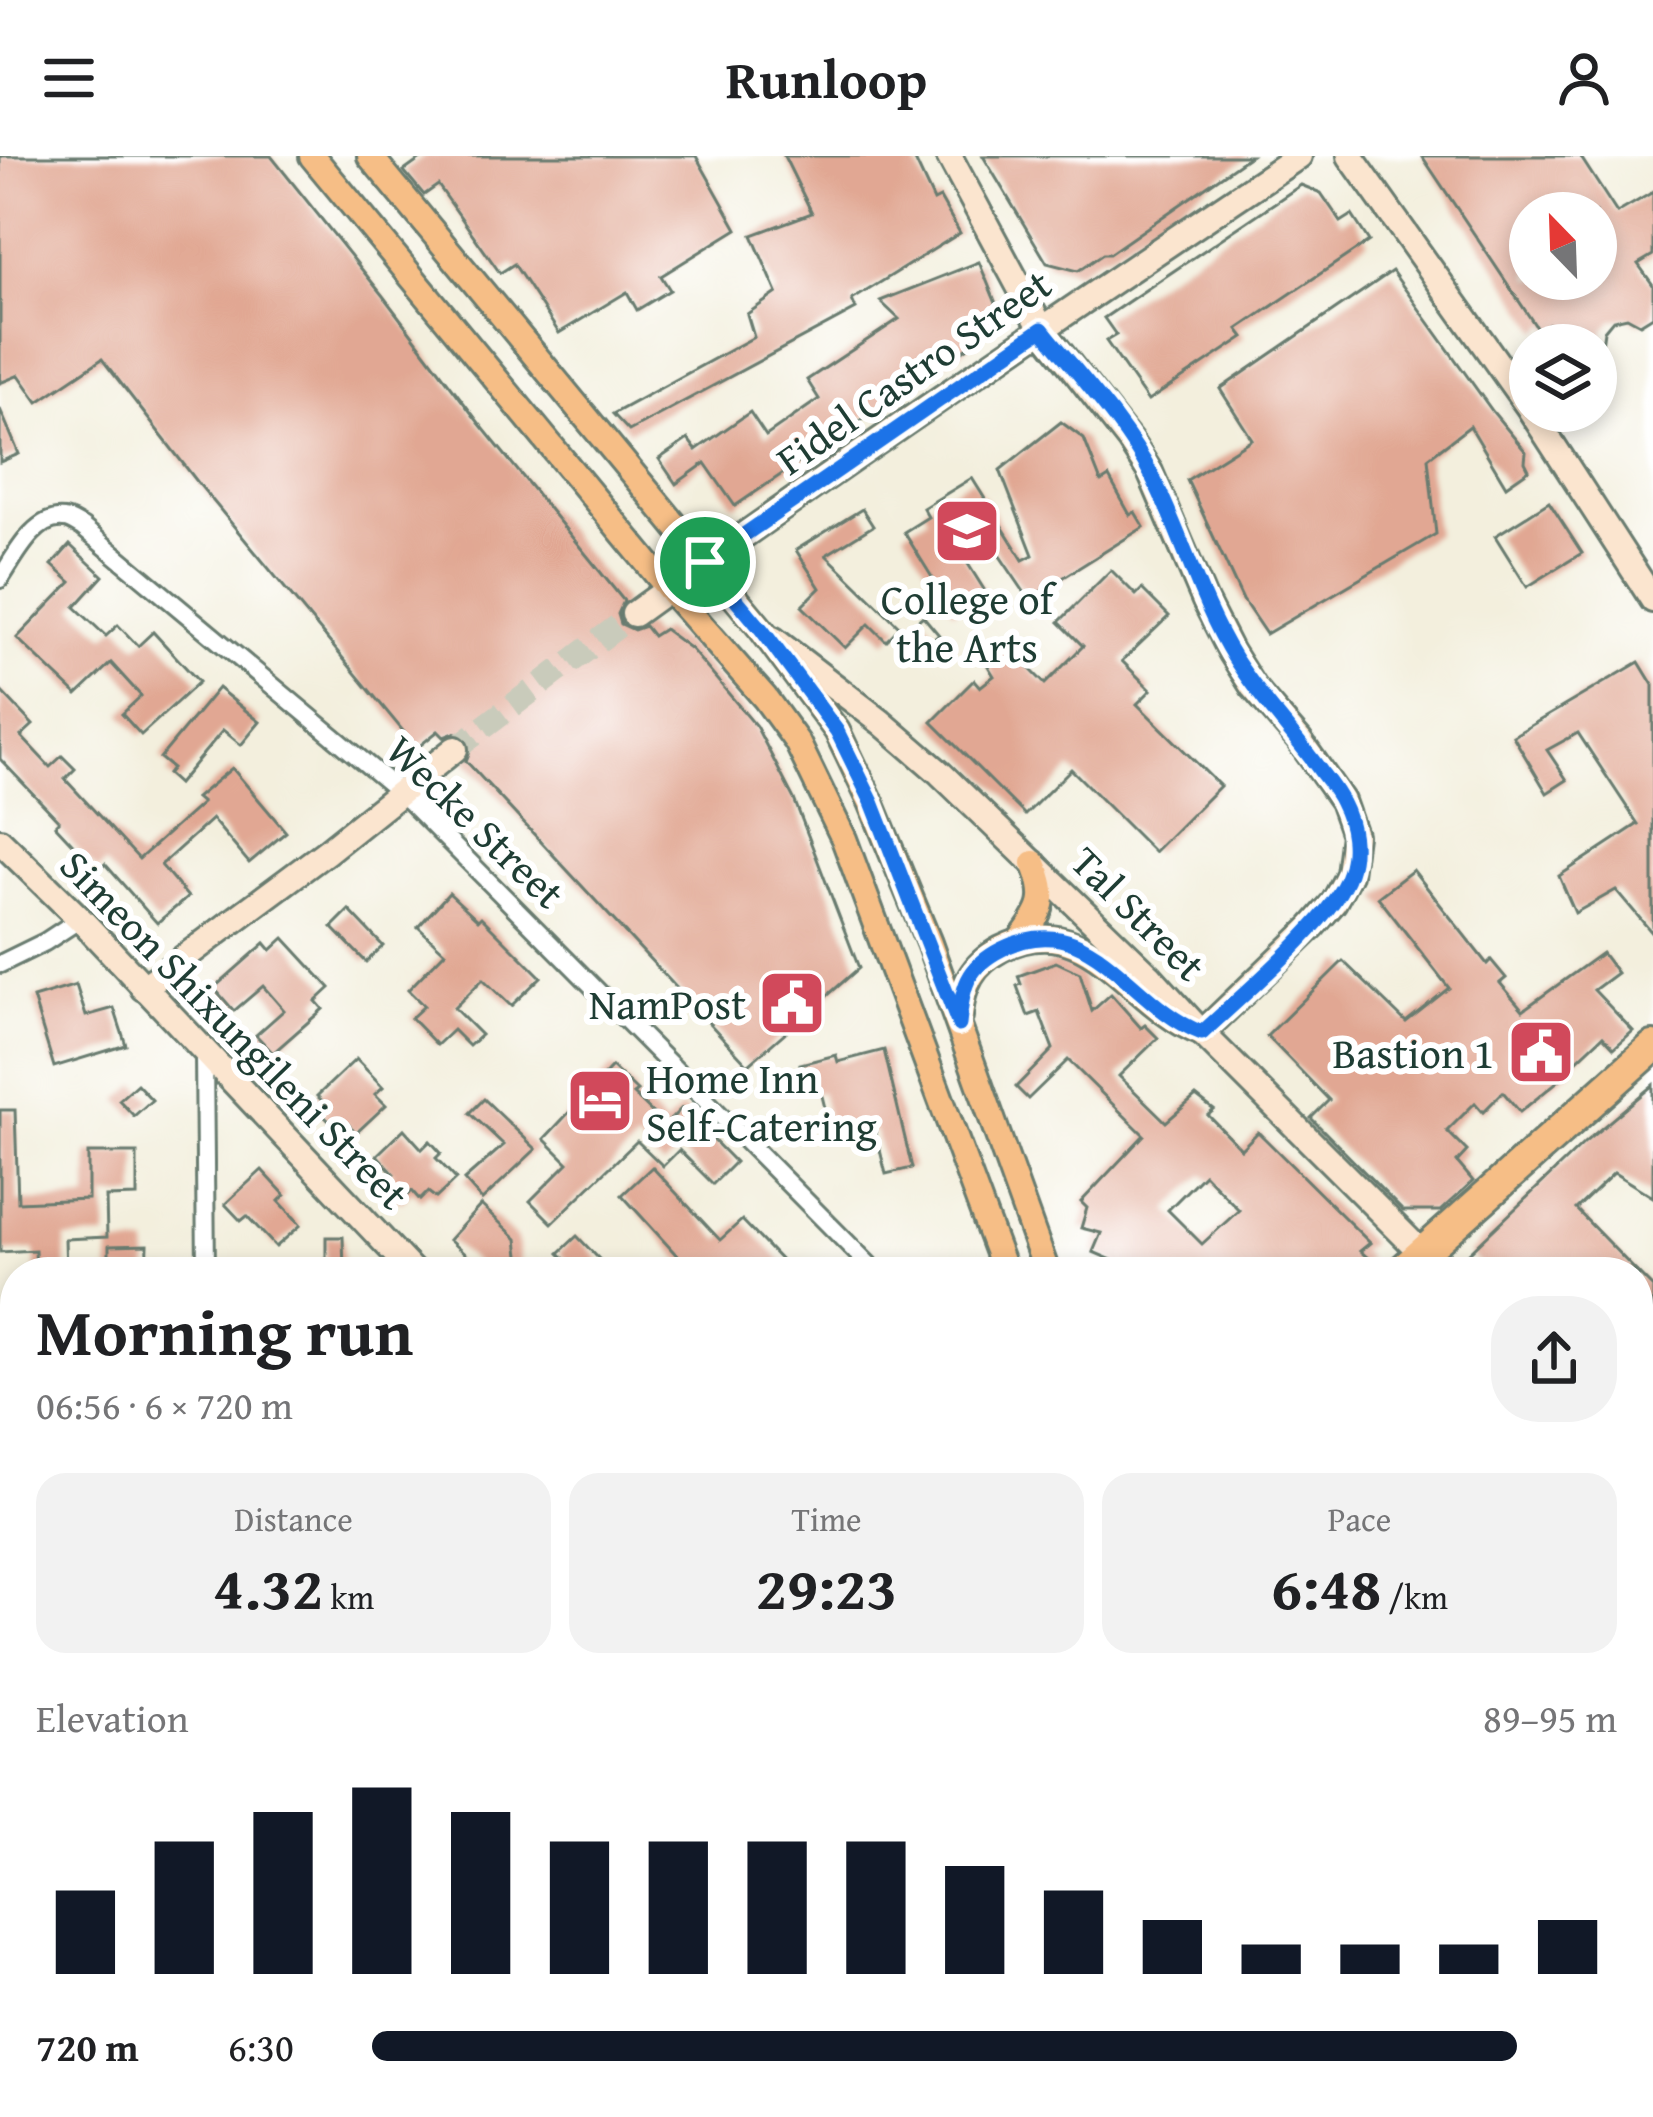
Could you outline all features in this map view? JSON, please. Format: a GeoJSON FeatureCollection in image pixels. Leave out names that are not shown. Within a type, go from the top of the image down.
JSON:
{"type":"FeatureCollection","features":[{"type":"Feature","properties":{"kind":"highway"},"geometry":{"type":"LineString","coordinates":[[1431,1257],[1653,1047]]}},
{"type":"Feature","properties":{"kind":"main road"},"geometry":{"type":"LineString","coordinates":[[312,156],[669,589],[755,685],[797,742],[844,839],[999,1257]]}},
{"type":"Feature","properties":{"kind":"main road"},"geometry":{"type":"LineString","coordinates":[[370,156],[762,630],[837,731],[872,802],[959,1025],[1042,1257]]}},
{"type":"Feature","properties":{"kind":"main road"},"geometry":{"type":"LineString","coordinates":[[1020,940],[1041,909],[1045,889],[1034,863]]}},
{"type":"Feature","properties":{"kind":"main road"},"geometry":{"type":"LineString","coordinates":[[959,1025],[963,989],[973,970],[1020,940],[1052,935],[1088,948],[1175,1021],[1202,1033]]}},
{"type":"Feature","properties":{"kind":"street"},"geometry":{"type":"LineString","coordinates":[[949,156],[1042,329],[1150,472],[1231,652],[1342,801],[1354,835],[1349,874],[1334,902],[1202,1033]]}},
{"type":"Feature","properties":{"kind":"street","name":"Fidel Castro Street"},"geometry":{"type":"LineString","coordinates":[[634,614],[1299,156]]}},
{"type":"Feature","properties":{"kind":"street"},"geometry":{"type":"LineString","coordinates":[[1350,156],[1509,379]]}},
{"type":"Feature","properties":{"kind":"street"},"geometry":{"type":"LineString","coordinates":[[1545,432],[1653,600]]}},
{"type":"Feature","properties":{"kind":"street","name":"Wecke Street"},"geometry":{"type":"LineString","coordinates":[[0,579],[32,532],[47,521],[63,518],[82,526],[400,792],[861,1257]]}},
{"type":"Feature","properties":{"kind":"street","name":"Tal Street"},"geometry":{"type":"LineString","coordinates":[[762,630],[911,748],[1034,863],[1151,976],[1414,1257]]}},
{"type":"Feature","properties":{"kind":"street"},"geometry":{"type":"LineString","coordinates":[[143,988],[455,749]]}},
{"type":"Feature","properties":{"kind":"street","name":"Simeon Shixungileni Street"},"geometry":{"type":"LineString","coordinates":[[0,841],[80,919],[399,1257]]}},
{"type":"Feature","properties":{"kind":"street"},"geometry":{"type":"LineString","coordinates":[[0,964],[80,919]]}},
{"type":"Feature","properties":{"kind":"street"},"geometry":{"type":"LineString","coordinates":[[204,1054],[206,1257]]}},
{"type":"Feature","properties":{"kind":"building"},"geometry":{"type":"Polygon","coordinates":[[[0,156],[271,156],[624,601],[618,614],[621,624],[634,630],[645,626],[653,636],[664,629],[691,649],[756,726],[794,799],[859,968],[748,1065],[466,761],[471,748],[467,738],[454,733],[444,737],[438,731],[417,748],[102,359],[38,402],[19,375],[0,383],[0,156]]]}},
{"type":"Feature","properties":{"kind":"building"},"geometry":{"type":"Polygon","coordinates":[[[425,156],[696,156],[737,229],[661,276],[670,290],[637,310],[627,292],[559,333],[514,264],[500,273],[438,185],[424,195],[404,171],[425,156]]]}},
{"type":"Feature","properties":{"kind":"building"},"geometry":{"type":"Polygon","coordinates":[[[784,156],[913,156],[934,201],[940,198],[960,233],[852,300],[856,309],[629,431],[613,414],[754,337],[747,314],[777,293],[752,235],[812,213],[784,156]]]}},
{"type":"Feature","properties":{"kind":"building"},"geometry":{"type":"Polygon","coordinates":[[[983,156],[1250,156],[1078,271],[1047,263],[983,156]]]}},
{"type":"Feature","properties":{"kind":"building"},"geometry":{"type":"Polygon","coordinates":[[[1422,156],[1580,156],[1603,192],[1509,192],[1509,286],[1422,156]]]}},
{"type":"Feature","properties":{"kind":"building"},"geometry":{"type":"Polygon","coordinates":[[[1301,185],[1321,193],[1341,222],[1352,215],[1369,241],[1238,329],[1244,337],[1148,401],[1106,341],[1116,335],[1104,318],[1301,185]]]}},
{"type":"Feature","properties":{"kind":"building"},"geometry":{"type":"Polygon","coordinates":[[[1653,192],[1653,255],[1638,264],[1653,285],[1653,316],[1640,324],[1627,317],[1610,324],[1534,324],[1518,300],[1617,300],[1617,213],[1653,192]]]}},
{"type":"Feature","properties":{"kind":"building"},"geometry":{"type":"Polygon","coordinates":[[[979,262],[1002,318],[970,330],[977,341],[735,506],[705,463],[676,484],[659,459],[688,439],[696,450],[750,412],[766,436],[819,399],[807,380],[899,319],[880,301],[979,262]]]}},
{"type":"Feature","properties":{"kind":"building"},"geometry":{"type":"Polygon","coordinates":[[[1392,271],[1526,452],[1529,470],[1506,486],[1470,426],[1428,458],[1436,534],[1266,634],[1243,600],[1187,480],[1252,439],[1220,389],[1392,271]]]}},
{"type":"Feature","properties":{"kind":"building"},"geometry":{"type":"Polygon","coordinates":[[[0,409],[19,454],[0,462],[0,409]]]}},
{"type":"Feature","properties":{"kind":"building"},"geometry":{"type":"Polygon","coordinates":[[[1061,422],[1084,439],[1101,482],[1109,477],[1130,515],[1135,512],[1144,527],[1029,599],[989,540],[963,556],[985,591],[953,611],[904,532],[928,517],[923,508],[972,478],[1023,560],[1033,555],[1000,470],[1061,422]]]}},
{"type":"Feature","properties":{"kind":"building"},"geometry":{"type":"Polygon","coordinates":[[[1549,502],[1582,553],[1527,587],[1495,536],[1549,502]]]}},
{"type":"Feature","properties":{"kind":"building"},"geometry":{"type":"Polygon","coordinates":[[[862,509],[873,526],[826,555],[900,627],[886,641],[869,624],[845,648],[802,606],[820,588],[796,550],[862,509]]]}},
{"type":"Feature","properties":{"kind":"building"},"geometry":{"type":"Polygon","coordinates":[[[70,545],[103,576],[75,607],[106,636],[118,625],[138,646],[153,632],[199,682],[141,735],[122,714],[141,696],[111,663],[77,695],[17,638],[71,582],[52,565],[70,545]]]}},
{"type":"Feature","properties":{"kind":"building"},"geometry":{"type":"Polygon","coordinates":[[[1111,570],[1136,595],[1142,589],[1169,616],[1122,661],[1151,690],[1137,704],[1220,786],[1154,852],[1071,769],[1025,815],[932,722],[974,680],[980,687],[994,676],[988,666],[1008,647],[1045,684],[1083,646],[1059,622],[1111,570]]]}},
{"type":"Feature","properties":{"kind":"building"},"geometry":{"type":"Polygon","coordinates":[[[923,616],[939,635],[921,649],[906,630],[923,616]]]}},
{"type":"Feature","properties":{"kind":"building"},"geometry":{"type":"Polygon","coordinates":[[[1639,662],[1653,685],[1653,934],[1616,890],[1575,913],[1559,876],[1638,824],[1578,733],[1547,750],[1567,780],[1547,793],[1513,736],[1639,662]]]}},
{"type":"Feature","properties":{"kind":"building"},"geometry":{"type":"Polygon","coordinates":[[[218,688],[260,722],[241,745],[223,730],[178,784],[167,774],[172,768],[160,758],[218,688]]]}},
{"type":"Feature","properties":{"kind":"building"},"geometry":{"type":"Polygon","coordinates":[[[0,690],[33,725],[21,736],[50,767],[62,756],[75,769],[65,779],[139,859],[202,803],[196,798],[232,768],[286,832],[249,863],[212,819],[161,865],[188,897],[157,923],[105,864],[98,871],[0,759],[0,690]]]}},
{"type":"Feature","properties":{"kind":"building"},"geometry":{"type":"Polygon","coordinates":[[[1413,870],[1487,964],[1491,960],[1506,978],[1500,983],[1523,1010],[1602,953],[1617,973],[1594,990],[1633,1031],[1614,1048],[1603,1036],[1573,1069],[1520,1112],[1503,1092],[1483,1112],[1475,1103],[1447,1131],[1467,1151],[1457,1162],[1473,1181],[1440,1211],[1403,1211],[1311,1118],[1329,1100],[1267,1036],[1343,961],[1406,1022],[1449,988],[1378,897],[1413,870]]]}},
{"type":"Feature","properties":{"kind":"building"},"geometry":{"type":"Polygon","coordinates":[[[449,893],[478,920],[481,917],[541,977],[511,1006],[483,979],[454,1008],[481,1035],[469,1046],[453,1030],[437,1045],[411,1018],[424,1006],[408,990],[445,952],[418,927],[449,893]]]}},
{"type":"Feature","properties":{"kind":"building"},"geometry":{"type":"Polygon","coordinates":[[[349,910],[383,946],[366,962],[332,927],[349,910]]]}},
{"type":"Feature","properties":{"kind":"building"},"geometry":{"type":"Polygon","coordinates":[[[284,938],[330,988],[316,1001],[323,1009],[273,1053],[256,1035],[284,1010],[263,986],[234,1011],[214,988],[265,943],[271,950],[284,938]]]}},
{"type":"Feature","properties":{"kind":"building"},"geometry":{"type":"Polygon","coordinates":[[[1056,962],[1080,973],[1092,1011],[1111,994],[1141,1028],[1145,1025],[1158,1038],[1119,1076],[1166,1122],[1196,1096],[1214,1110],[1208,1115],[1241,1149],[1258,1132],[1370,1243],[1360,1251],[1367,1257],[1105,1257],[1093,1252],[1101,1233],[1081,1228],[1087,1208],[1081,1202],[1144,1135],[1068,1060],[1028,1099],[1016,1087],[1053,1049],[1039,1012],[1028,1016],[1017,986],[1021,984],[1018,976],[1056,962]],[[1204,1174],[1168,1210],[1202,1244],[1239,1210],[1204,1174]]]}},
{"type":"Feature","properties":{"kind":"building"},"geometry":{"type":"Polygon","coordinates":[[[76,985],[86,1016],[114,1008],[126,1045],[54,1067],[33,998],[76,985]]]}},
{"type":"Feature","properties":{"kind":"building"},"geometry":{"type":"Polygon","coordinates":[[[884,1050],[912,1168],[886,1174],[875,1130],[833,1140],[821,1092],[812,1094],[800,1064],[836,1055],[838,1062],[884,1050]]]}},
{"type":"Feature","properties":{"kind":"building"},"geometry":{"type":"Polygon","coordinates":[[[356,1059],[383,1087],[375,1094],[386,1105],[356,1133],[346,1122],[338,1130],[322,1114],[329,1107],[317,1096],[356,1059]]]}},
{"type":"Feature","properties":{"kind":"building"},"geometry":{"type":"Polygon","coordinates":[[[612,1067],[665,1125],[682,1108],[735,1162],[713,1184],[679,1150],[663,1166],[637,1141],[552,1223],[530,1201],[568,1163],[544,1139],[612,1067]]]}},
{"type":"Feature","properties":{"kind":"building"},"geometry":{"type":"Polygon","coordinates":[[[137,1084],[152,1100],[134,1116],[119,1100],[137,1084]]]}},
{"type":"Feature","properties":{"kind":"building"},"geometry":{"type":"Polygon","coordinates":[[[1653,1085],[1653,1197],[1614,1173],[1576,1209],[1622,1257],[1473,1257],[1469,1253],[1585,1142],[1653,1085]]]}},
{"type":"Feature","properties":{"kind":"building"},"geometry":{"type":"Polygon","coordinates":[[[484,1099],[536,1149],[482,1200],[464,1180],[504,1145],[470,1113],[484,1099]]]}},
{"type":"Feature","properties":{"kind":"building"},"geometry":{"type":"Polygon","coordinates":[[[0,1110],[15,1110],[18,1202],[88,1199],[88,1153],[137,1153],[137,1196],[106,1197],[107,1237],[65,1239],[66,1257],[35,1257],[35,1250],[0,1252],[0,1110]]]}},
{"type":"Feature","properties":{"kind":"building"},"geometry":{"type":"Polygon","coordinates":[[[404,1129],[422,1149],[430,1141],[441,1153],[436,1158],[456,1179],[436,1198],[428,1192],[420,1200],[412,1191],[401,1202],[384,1184],[394,1174],[377,1155],[404,1129]]]}},
{"type":"Feature","properties":{"kind":"building"},"geometry":{"type":"Polygon","coordinates":[[[652,1167],[720,1240],[742,1220],[778,1257],[678,1257],[622,1195],[652,1167]]]}},
{"type":"Feature","properties":{"kind":"building"},"geometry":{"type":"Polygon","coordinates":[[[262,1170],[285,1195],[279,1201],[301,1225],[276,1247],[247,1216],[241,1221],[225,1204],[262,1170]]]}},
{"type":"Feature","properties":{"kind":"building"},"geometry":{"type":"Polygon","coordinates":[[[481,1205],[517,1239],[519,1257],[468,1257],[449,1240],[481,1205]]]}},
{"type":"Feature","properties":{"kind":"building"},"geometry":{"type":"Polygon","coordinates":[[[577,1236],[597,1257],[563,1257],[559,1253],[577,1236]]]}},
{"type":"Feature","properties":{"kind":"building"},"geometry":{"type":"Polygon","coordinates":[[[326,1237],[343,1237],[344,1257],[326,1257],[326,1237]]]}},
{"type":"Feature","properties":{"kind":"building"},"geometry":{"type":"Polygon","coordinates":[[[148,1245],[148,1257],[109,1257],[109,1246],[148,1245]]]}},
{"type":"Feature","properties":{"kind":"tunnel"},"geometry":{"type":"LineString","coordinates":[[455,749],[634,614]]}},
{"type":"Feature","properties":{"kind":"place","name":"College of the Arts"},"geometry":{"type":"Point","coordinates":[967,531]}},
{"type":"Feature","properties":{"kind":"place","name":"NamPost"},"geometry":{"type":"Point","coordinates":[792,1003]}},
{"type":"Feature","properties":{"kind":"place","name":"Bastion 1"},"geometry":{"type":"Point","coordinates":[1541,1052]}},
{"type":"Feature","properties":{"kind":"place","name":"Home Inn Self-Catering"},"geometry":{"type":"Point","coordinates":[600,1101]}},
{"type":"Feature","properties":{"kind":"route"},"geometry":{"type":"LineString","coordinates":[[1042,329],[1150,472],[1231,652],[1342,801],[1354,835],[1349,874],[1334,902],[1312,927],[1202,1033],[1175,1021],[1088,948],[1052,935],[1020,940],[973,970],[963,989],[959,1025],[872,802],[837,731],[705,562],[1042,329]]}}]}
